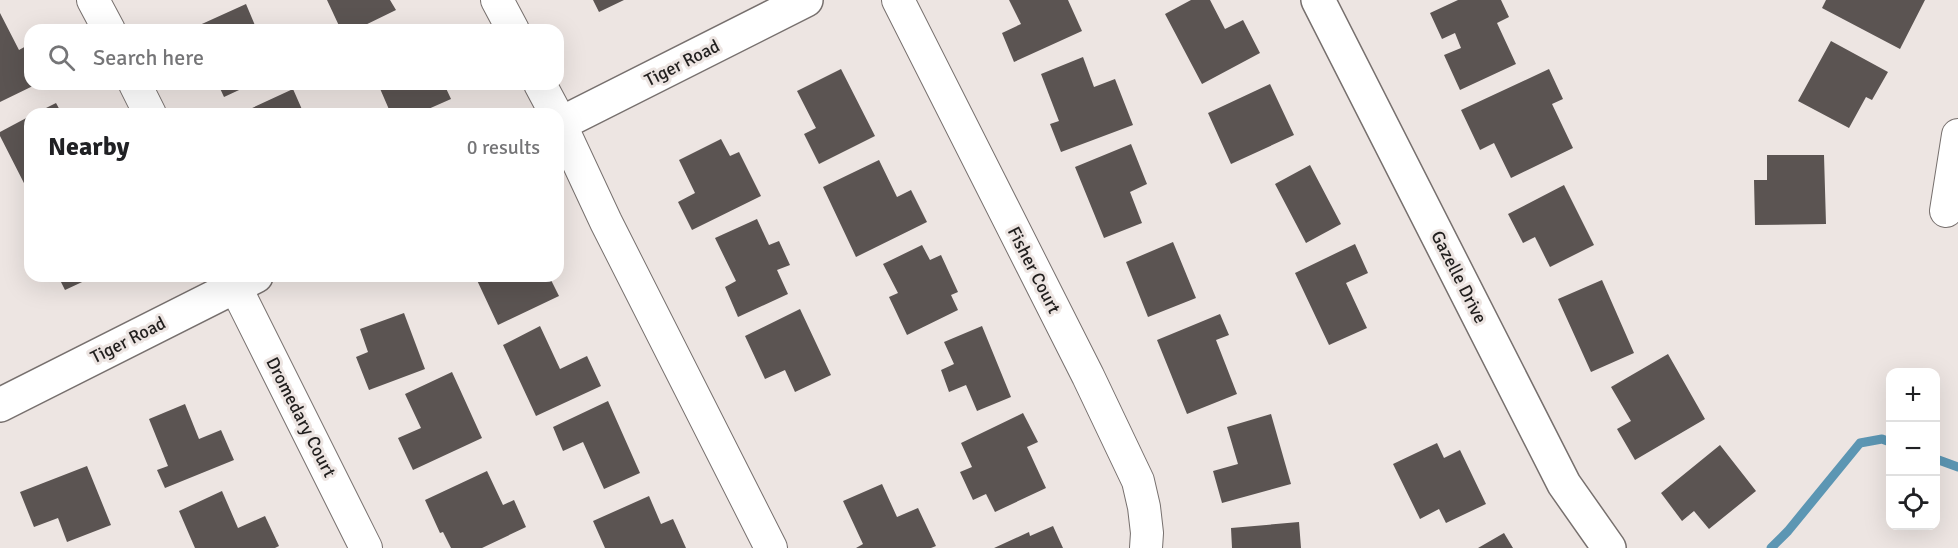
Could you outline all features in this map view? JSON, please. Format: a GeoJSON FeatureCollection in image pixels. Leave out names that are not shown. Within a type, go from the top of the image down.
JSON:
{"type":"FeatureCollection","features":[{"type":"Feature","properties":{"kind":"street"},"geometry":{"type":"LineString","coordinates":[[93,0],[105,24]]}},
{"type":"Feature","properties":{"kind":"street"},"geometry":{"type":"LineString","coordinates":[[498,0],[510,24]]}},
{"type":"Feature","properties":{"kind":"street","name":"Tiger Road"},"geometry":{"type":"LineString","coordinates":[[564,117],[806,0]]}},
{"type":"Feature","properties":{"kind":"street","name":"Fisher Court"},"geometry":{"type":"LineString","coordinates":[[898,0],[1088,376],[1138,481],[1144,507],[1146,548]]}},
{"type":"Feature","properties":{"kind":"street","name":"Gazelle Drive"},"geometry":{"type":"LineString","coordinates":[[1318,0],[1564,484],[1609,548]]}},
{"type":"Feature","properties":{"kind":"street"},"geometry":{"type":"LineString","coordinates":[[138,90],[147,108]]}},
{"type":"Feature","properties":{"kind":"street"},"geometry":{"type":"LineString","coordinates":[[543,90],[552,108]]}},
{"type":"Feature","properties":{"kind":"street"},"geometry":{"type":"LineString","coordinates":[[564,133],[606,222],[771,548]]}},
{"type":"Feature","properties":{"kind":"street"},"geometry":{"type":"LineString","coordinates":[[1946,211],[1958,135]]}},
{"type":"Feature","properties":{"kind":"street","name":"Tiger Road"},"geometry":{"type":"LineString","coordinates":[[0,405],[236,282]]}},
{"type":"Feature","properties":{"kind":"street","name":"Dromedary Court"},"geometry":{"type":"LineString","coordinates":[[241,282],[366,548]]}},
{"type":"Feature","properties":{"kind":"building"},"geometry":{"type":"Polygon","coordinates":[[[327,0],[390,0],[396,10],[367,24],[338,24],[327,0]]]}},
{"type":"Feature","properties":{"kind":"building"},"geometry":{"type":"Polygon","coordinates":[[[593,0],[624,0],[599,12],[593,0]]]}},
{"type":"Feature","properties":{"kind":"building"},"geometry":{"type":"Polygon","coordinates":[[[1009,0],[1068,0],[1082,31],[1014,62],[1002,33],[1021,24],[1009,0]]]}},
{"type":"Feature","properties":{"kind":"building"},"geometry":{"type":"Polygon","coordinates":[[[1191,0],[1210,0],[1225,29],[1243,20],[1260,53],[1202,84],[1165,14],[1191,0]]]}},
{"type":"Feature","properties":{"kind":"building"},"geometry":{"type":"Polygon","coordinates":[[[1458,0],[1501,0],[1509,17],[1497,23],[1516,64],[1460,90],[1444,55],[1461,48],[1455,33],[1442,39],[1430,13],[1458,0]]]}},
{"type":"Feature","properties":{"kind":"building"},"geometry":{"type":"Polygon","coordinates":[[[1826,0],[1925,0],[1900,49],[1822,8],[1826,0]]]}},
{"type":"Feature","properties":{"kind":"building"},"geometry":{"type":"Polygon","coordinates":[[[246,4],[254,24],[202,24],[246,4]]]}},
{"type":"Feature","properties":{"kind":"building"},"geometry":{"type":"Polygon","coordinates":[[[0,13],[19,50],[24,47],[25,90],[0,102],[0,13]]]}},
{"type":"Feature","properties":{"kind":"building"},"geometry":{"type":"Polygon","coordinates":[[[1831,41],[1888,72],[1872,100],[1866,97],[1849,128],[1798,101],[1831,41]]]}},
{"type":"Feature","properties":{"kind":"building"},"geometry":{"type":"Polygon","coordinates":[[[1083,57],[1094,87],[1115,79],[1133,125],[1061,152],[1050,124],[1059,121],[1041,74],[1083,57]]]}},
{"type":"Feature","properties":{"kind":"building"},"geometry":{"type":"Polygon","coordinates":[[[841,69],[875,136],[819,164],[804,134],[816,128],[797,91],[841,69]]]}},
{"type":"Feature","properties":{"kind":"building"},"geometry":{"type":"Polygon","coordinates":[[[1549,69],[1563,99],[1552,104],[1573,148],[1511,178],[1494,143],[1480,150],[1461,110],[1549,69]]]}},
{"type":"Feature","properties":{"kind":"building"},"geometry":{"type":"Polygon","coordinates":[[[1270,84],[1294,135],[1231,164],[1208,113],[1270,84]]]}},
{"type":"Feature","properties":{"kind":"building"},"geometry":{"type":"Polygon","coordinates":[[[221,90],[239,90],[224,97],[221,90]]]}},
{"type":"Feature","properties":{"kind":"building"},"geometry":{"type":"Polygon","coordinates":[[[293,90],[301,108],[252,108],[293,90]]]}},
{"type":"Feature","properties":{"kind":"building"},"geometry":{"type":"Polygon","coordinates":[[[381,90],[447,90],[451,99],[431,108],[388,108],[381,90]]]}},
{"type":"Feature","properties":{"kind":"building"},"geometry":{"type":"Polygon","coordinates":[[[56,103],[59,108],[46,108],[56,103]]]}},
{"type":"Feature","properties":{"kind":"building"},"geometry":{"type":"Polygon","coordinates":[[[24,119],[24,183],[0,136],[0,132],[24,119]]]}},
{"type":"Feature","properties":{"kind":"building"},"geometry":{"type":"Polygon","coordinates":[[[721,139],[730,156],[739,152],[761,196],[692,230],[678,202],[695,193],[679,160],[721,139]]]}},
{"type":"Feature","properties":{"kind":"building"},"geometry":{"type":"Polygon","coordinates":[[[1131,144],[1147,184],[1130,192],[1142,223],[1104,238],[1075,167],[1131,144]]]}},
{"type":"Feature","properties":{"kind":"building"},"geometry":{"type":"Polygon","coordinates":[[[1767,155],[1824,155],[1826,224],[1755,225],[1754,180],[1767,180],[1767,155]]]}},
{"type":"Feature","properties":{"kind":"building"},"geometry":{"type":"Polygon","coordinates":[[[879,160],[897,197],[911,190],[927,222],[856,257],[823,187],[879,160]]]}},
{"type":"Feature","properties":{"kind":"building"},"geometry":{"type":"Polygon","coordinates":[[[1310,165],[1341,224],[1306,243],[1275,184],[1310,165]]]}},
{"type":"Feature","properties":{"kind":"building"},"geometry":{"type":"Polygon","coordinates":[[[1564,185],[1594,245],[1550,267],[1535,237],[1523,243],[1508,214],[1564,185]]]}},
{"type":"Feature","properties":{"kind":"building"},"geometry":{"type":"Polygon","coordinates":[[[757,219],[769,245],[779,241],[790,265],[777,270],[788,294],[738,317],[725,287],[736,281],[715,238],[757,219]]]}},
{"type":"Feature","properties":{"kind":"building"},"geometry":{"type":"Polygon","coordinates":[[[1173,242],[1196,298],[1148,317],[1126,262],[1173,242]]]}},
{"type":"Feature","properties":{"kind":"building"},"geometry":{"type":"Polygon","coordinates":[[[1355,244],[1368,273],[1346,283],[1367,328],[1329,345],[1295,273],[1355,244]]]}},
{"type":"Feature","properties":{"kind":"building"},"geometry":{"type":"Polygon","coordinates":[[[922,245],[930,260],[941,255],[958,292],[951,295],[958,310],[907,335],[889,297],[898,293],[883,264],[922,245]]]}},
{"type":"Feature","properties":{"kind":"building"},"geometry":{"type":"Polygon","coordinates":[[[1602,280],[1634,353],[1591,372],[1558,299],[1602,280]]]}},
{"type":"Feature","properties":{"kind":"building"},"geometry":{"type":"Polygon","coordinates":[[[61,282],[82,282],[65,290],[61,282]]]}},
{"type":"Feature","properties":{"kind":"building"},"geometry":{"type":"Polygon","coordinates":[[[478,282],[552,282],[559,296],[498,325],[478,282]]]}},
{"type":"Feature","properties":{"kind":"building"},"geometry":{"type":"Polygon","coordinates":[[[800,309],[831,375],[795,392],[785,370],[765,379],[745,336],[800,309]]]}},
{"type":"Feature","properties":{"kind":"building"},"geometry":{"type":"Polygon","coordinates":[[[404,313],[425,369],[369,390],[356,357],[368,352],[360,329],[404,313]]]}},
{"type":"Feature","properties":{"kind":"building"},"geometry":{"type":"Polygon","coordinates":[[[1220,314],[1229,335],[1216,340],[1237,394],[1187,414],[1157,340],[1220,314]]]}},
{"type":"Feature","properties":{"kind":"building"},"geometry":{"type":"Polygon","coordinates":[[[540,326],[560,369],[587,356],[601,386],[536,416],[503,345],[540,326]]]}},
{"type":"Feature","properties":{"kind":"building"},"geometry":{"type":"Polygon","coordinates":[[[982,326],[1011,397],[977,411],[966,385],[949,392],[941,370],[954,364],[944,342],[982,326]]]}},
{"type":"Feature","properties":{"kind":"building"},"geometry":{"type":"Polygon","coordinates":[[[1668,354],[1705,419],[1635,460],[1617,429],[1631,421],[1611,387],[1668,354]]]}},
{"type":"Feature","properties":{"kind":"building"},"geometry":{"type":"Polygon","coordinates":[[[452,372],[482,438],[413,470],[398,438],[421,428],[405,394],[452,372]]]}},
{"type":"Feature","properties":{"kind":"building"},"geometry":{"type":"Polygon","coordinates":[[[608,401],[640,473],[604,489],[583,442],[563,451],[553,427],[608,401]]]}},
{"type":"Feature","properties":{"kind":"building"},"geometry":{"type":"Polygon","coordinates":[[[185,404],[199,439],[221,430],[234,460],[165,488],[157,470],[168,466],[149,419],[185,404]]]}},
{"type":"Feature","properties":{"kind":"building"},"geometry":{"type":"Polygon","coordinates":[[[1023,413],[1038,442],[1027,447],[1046,488],[995,512],[986,494],[973,500],[960,472],[972,467],[961,443],[1023,413]]]}},
{"type":"Feature","properties":{"kind":"building"},"geometry":{"type":"Polygon","coordinates":[[[1271,414],[1291,484],[1222,503],[1213,471],[1238,464],[1227,427],[1271,414]]]}},
{"type":"Feature","properties":{"kind":"building"},"geometry":{"type":"Polygon","coordinates":[[[1437,443],[1444,458],[1460,450],[1486,504],[1446,523],[1439,509],[1420,519],[1393,464],[1437,443]]]}},
{"type":"Feature","properties":{"kind":"building"},"geometry":{"type":"Polygon","coordinates":[[[1720,445],[1756,491],[1709,529],[1694,511],[1682,521],[1661,493],[1720,445]]]}},
{"type":"Feature","properties":{"kind":"building"},"geometry":{"type":"Polygon","coordinates":[[[87,466],[111,525],[67,542],[58,518],[34,527],[20,492],[87,466]]]}},
{"type":"Feature","properties":{"kind":"building"},"geometry":{"type":"Polygon","coordinates":[[[487,471],[503,505],[514,500],[526,527],[482,548],[451,548],[443,532],[440,533],[425,500],[487,471]]]}},
{"type":"Feature","properties":{"kind":"building"},"geometry":{"type":"Polygon","coordinates":[[[882,484],[897,517],[918,508],[936,546],[931,548],[856,548],[863,544],[843,501],[882,484]]]}},
{"type":"Feature","properties":{"kind":"building"},"geometry":{"type":"Polygon","coordinates":[[[222,491],[238,528],[265,516],[279,546],[275,548],[195,548],[179,511],[222,491]]]}},
{"type":"Feature","properties":{"kind":"building"},"geometry":{"type":"Polygon","coordinates":[[[649,496],[661,524],[673,519],[686,548],[605,548],[593,521],[649,496]]]}},
{"type":"Feature","properties":{"kind":"building"},"geometry":{"type":"Polygon","coordinates":[[[1299,522],[1301,548],[1232,548],[1231,528],[1299,522]]]}},
{"type":"Feature","properties":{"kind":"building"},"geometry":{"type":"Polygon","coordinates":[[[1053,526],[1063,548],[994,548],[1029,532],[1030,536],[1053,526]]]}},
{"type":"Feature","properties":{"kind":"building"},"geometry":{"type":"Polygon","coordinates":[[[1504,533],[1513,548],[1478,548],[1504,533]]]}},
{"type":"Feature","properties":{"kind":"waterway"},"geometry":{"type":"LineString","coordinates":[[1771,548],[1788,531],[1860,443],[1882,439],[1886,440]]}},
{"type":"Feature","properties":{"kind":"waterway"},"geometry":{"type":"LineString","coordinates":[[1940,460],[1958,467]]}}]}
